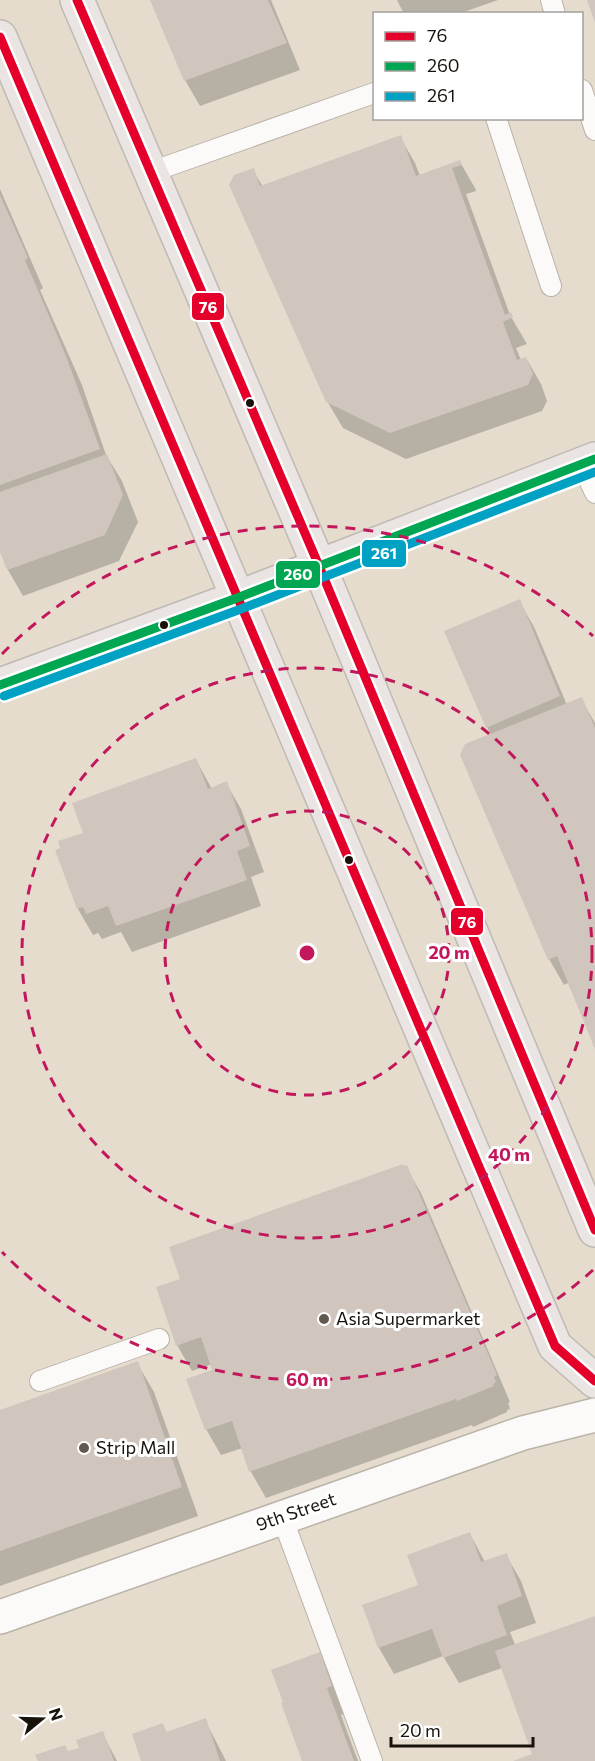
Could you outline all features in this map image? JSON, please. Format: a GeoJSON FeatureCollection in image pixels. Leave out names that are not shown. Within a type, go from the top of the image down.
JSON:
{"type":"FeatureCollection","features":[{"type":"Feature","properties":{"kind":"main road"},"geometry":{"type":"LineString","coordinates":[[77,0],[319,566],[595,1230]]}},
{"type":"Feature","properties":{"kind":"main road"},"geometry":{"type":"LineString","coordinates":[[0,37],[555,1346],[595,1381]]}},
{"type":"Feature","properties":{"kind":"main road"},"geometry":{"type":"LineString","coordinates":[[0,685],[237,598],[589,461]]}},
{"type":"Feature","properties":{"kind":"street","name":"9th Street"},"geometry":{"type":"LineString","coordinates":[[0,1617],[523,1433],[595,1415]]}},
{"type":"Feature","properties":{"kind":"lane"},"geometry":{"type":"LineString","coordinates":[[583,93],[595,130]]}},
{"type":"Feature","properties":{"kind":"lane"},"geometry":{"type":"LineString","coordinates":[[151,172],[373,94]]}},
{"type":"Feature","properties":{"kind":"lane"},"geometry":{"type":"LineString","coordinates":[[497,120],[551,286]]}},
{"type":"Feature","properties":{"kind":"lane"},"geometry":{"type":"LineString","coordinates":[[589,461],[595,494]]}},
{"type":"Feature","properties":{"kind":"lane"},"geometry":{"type":"LineString","coordinates":[[40,1381],[159,1340]]}},
{"type":"Feature","properties":{"kind":"lane"},"geometry":{"type":"LineString","coordinates":[[282,1517],[372,1761]]}},
{"type":"Feature","properties":{"kind":"building"},"geometry":{"type":"Polygon","coordinates":[[[150,0],[268,0],[287,43],[184,81],[150,0]]]}},
{"type":"Feature","properties":{"kind":"building"},"geometry":{"type":"Polygon","coordinates":[[[587,0],[595,0],[595,23],[587,0]]]}},
{"type":"Feature","properties":{"kind":"building"},"geometry":{"type":"Polygon","coordinates":[[[401,135],[416,176],[460,160],[462,165],[452,168],[505,315],[511,312],[513,317],[503,322],[517,360],[526,357],[533,374],[528,385],[390,433],[326,402],[229,185],[234,175],[254,168],[260,186],[401,135]]]}},
{"type":"Feature","properties":{"kind":"building"},"geometry":{"type":"Polygon","coordinates":[[[0,195],[28,258],[25,260],[66,356],[100,449],[0,485],[0,195]]]}},
{"type":"Feature","properties":{"kind":"building"},"geometry":{"type":"Polygon","coordinates":[[[107,454],[123,495],[105,535],[7,570],[0,552],[0,492],[107,454]]]}},
{"type":"Feature","properties":{"kind":"building"},"geometry":{"type":"Polygon","coordinates":[[[520,599],[560,696],[486,728],[444,631],[520,599]]]}},
{"type":"Feature","properties":{"kind":"building"},"geometry":{"type":"Polygon","coordinates":[[[582,697],[595,728],[595,1049],[557,956],[548,960],[460,755],[465,744],[582,697]]]}},
{"type":"Feature","properties":{"kind":"building"},"geometry":{"type":"Polygon","coordinates":[[[196,758],[208,789],[227,781],[250,846],[237,851],[247,880],[116,926],[108,906],[86,914],[83,907],[77,909],[55,850],[60,848],[58,841],[83,833],[72,803],[196,758]]]}},
{"type":"Feature","properties":{"kind":"building"},"geometry":{"type":"Polygon","coordinates":[[[403,1164],[407,1165],[497,1375],[494,1377],[496,1382],[494,1386],[457,1401],[456,1399],[249,1472],[232,1421],[205,1430],[186,1379],[212,1370],[201,1337],[176,1346],[156,1287],[180,1279],[169,1247],[403,1164]]]}},
{"type":"Feature","properties":{"kind":"building","name":"Strip Mall"},"geometry":{"type":"Polygon","coordinates":[[[138,1361],[182,1487],[0,1551],[0,1410],[138,1361]]]}},
{"type":"Feature","properties":{"kind":"building"},"geometry":{"type":"Polygon","coordinates":[[[470,1532],[481,1562],[507,1553],[522,1596],[497,1606],[507,1635],[443,1658],[432,1629],[378,1648],[362,1605],[418,1585],[407,1555],[470,1532]]]}},
{"type":"Feature","properties":{"kind":"building"},"geometry":{"type":"Polygon","coordinates":[[[595,1616],[595,1761],[513,1761],[532,1754],[495,1651],[595,1616]]]}},
{"type":"Feature","properties":{"kind":"building"},"geometry":{"type":"Polygon","coordinates":[[[320,1652],[332,1686],[327,1688],[354,1761],[302,1761],[281,1703],[283,1702],[271,1670],[320,1652]]]}},
{"type":"Feature","properties":{"kind":"building"},"geometry":{"type":"Polygon","coordinates":[[[206,1718],[220,1761],[141,1761],[132,1734],[163,1723],[166,1732],[206,1718]]]}},
{"type":"Feature","properties":{"kind":"building"},"geometry":{"type":"Polygon","coordinates":[[[103,1731],[114,1761],[38,1761],[35,1755],[65,1745],[68,1751],[79,1748],[76,1740],[103,1731]]]}},
{"type":"Feature","properties":{"kind":"transit line","name":"76"},"geometry":{"type":"LineString","coordinates":[[77,0],[319,566],[595,1230]]}},
{"type":"Feature","properties":{"kind":"transit line","name":"76"},"geometry":{"type":"LineString","coordinates":[[0,37],[555,1346],[595,1381]]}},
{"type":"Feature","properties":{"kind":"transit line","name":"260"},"geometry":{"type":"LineString","coordinates":[[0,685],[237,598],[595,459]]}},
{"type":"Feature","properties":{"kind":"transit line","name":"261"},"geometry":{"type":"LineString","coordinates":[[4,696],[241,609],[595,472]]}},
{"type":"Feature","properties":{"kind":"place","name":"Asia Supermarket"},"geometry":{"type":"Point","coordinates":[324,1319]}},
{"type":"Feature","properties":{"kind":"place","name":"Strip Mall"},"geometry":{"type":"Point","coordinates":[84,1448]}}]}
